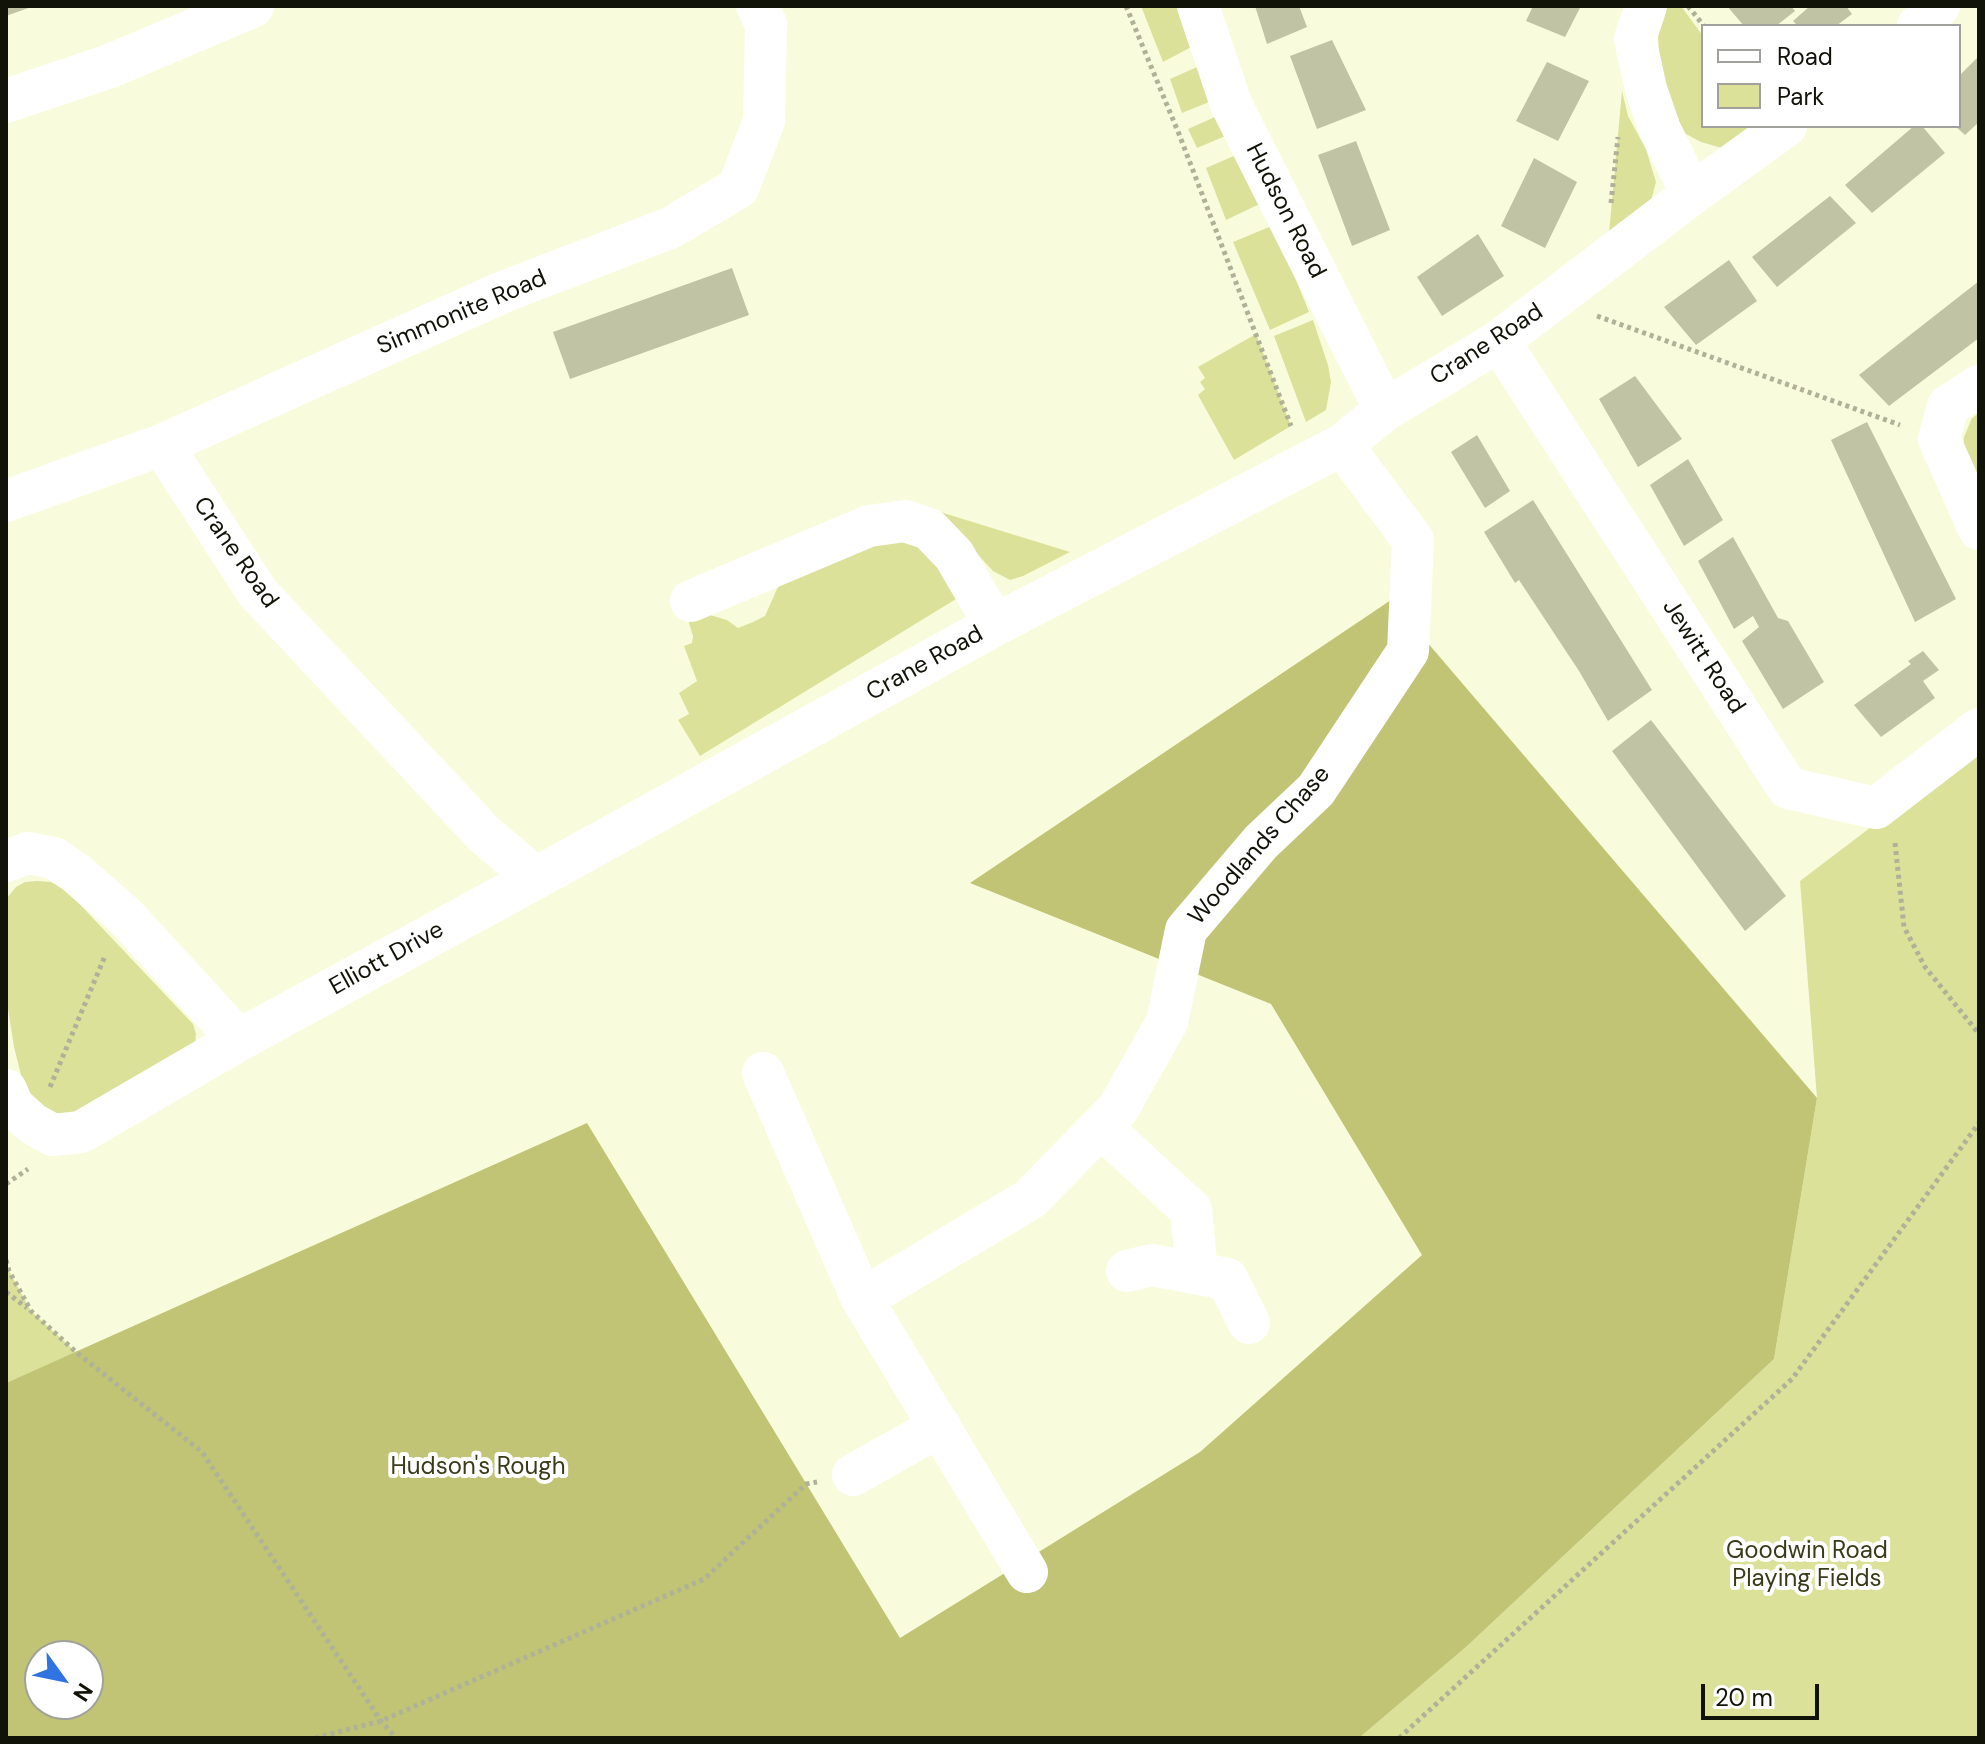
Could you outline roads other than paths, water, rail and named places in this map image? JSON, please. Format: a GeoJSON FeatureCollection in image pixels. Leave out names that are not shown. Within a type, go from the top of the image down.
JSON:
{"type":"FeatureCollection","features":[{"type":"Feature","properties":{"kind":"street"},"geometry":{"type":"LineString","coordinates":[[6,101],[110,66],[252,6]]}},
{"type":"Feature","properties":{"kind":"street","name":"Simmonite Road"},"geometry":{"type":"LineString","coordinates":[[6,501],[162,445],[503,292],[670,228],[738,188],[764,121],[766,24],[757,6]]}},
{"type":"Feature","properties":{"kind":"street","name":"Hudson Road"},"geometry":{"type":"LineString","coordinates":[[1198,6],[1231,104],[1385,410]]}},
{"type":"Feature","properties":{"kind":"street"},"geometry":{"type":"LineString","coordinates":[[1646,6],[1635,39],[1646,89],[1660,130],[1692,194]]}},
{"type":"Feature","properties":{"kind":"street"},"geometry":{"type":"LineString","coordinates":[[1920,24],[1939,6]]}},
{"type":"Feature","properties":{"kind":"street","name":"Crane Road"},"geometry":{"type":"LineString","coordinates":[[162,445],[258,593],[485,835],[536,878],[995,625],[1324,454],[1385,410],[1499,341],[1783,128]]}},
{"type":"Feature","properties":{"kind":"street","name":"Jewitt Road"},"geometry":{"type":"LineString","coordinates":[[1499,341],[1788,788],[1876,808],[1979,729]]}},
{"type":"Feature","properties":{"kind":"street"},"geometry":{"type":"LineString","coordinates":[[1979,386],[1948,406],[1939,439],[1979,529]]}},
{"type":"Feature","properties":{"kind":"street","name":"Woodlands Chase"},"geometry":{"type":"LineString","coordinates":[[862,1299],[1030,1199],[1118,1109],[1167,1022],[1186,930],[1261,842],[1316,790],[1408,651],[1413,540],[1324,454]]}},
{"type":"Feature","properties":{"kind":"street"},"geometry":{"type":"LineString","coordinates":[[691,601],[869,526],[905,521],[929,529],[954,555],[995,625]]}},
{"type":"Feature","properties":{"kind":"street"},"geometry":{"type":"LineString","coordinates":[[6,861],[28,853],[54,858],[76,873],[124,915],[239,1040]]}},
{"type":"Feature","properties":{"kind":"street","name":"Elliott Drive"},"geometry":{"type":"LineString","coordinates":[[6,1090],[13,1106],[33,1124],[53,1135],[81,1132],[239,1040],[536,878]]}},
{"type":"Feature","properties":{"kind":"street"},"geometry":{"type":"LineString","coordinates":[[763,1073],[862,1299],[1027,1572]]}},
{"type":"Feature","properties":{"kind":"street"},"geometry":{"type":"LineString","coordinates":[[1101,1127],[1191,1210],[1197,1273]]}},
{"type":"Feature","properties":{"kind":"street"},"geometry":{"type":"LineString","coordinates":[[1127,1271],[1152,1265],[1227,1279],[1249,1323]]}},
{"type":"Feature","properties":{"kind":"street"},"geometry":{"type":"LineString","coordinates":[[853,1475],[940,1426]]}},
{"type":"Feature","properties":{"kind":"park label","name":"Hudson's Rough"},"geometry":{"type":"Point","coordinates":[478,1468]}},
{"type":"Feature","properties":{"kind":"park label","name":"Goodwin Road Playing Fields"},"geometry":{"type":"Point","coordinates":[1807,1566]}}]}
